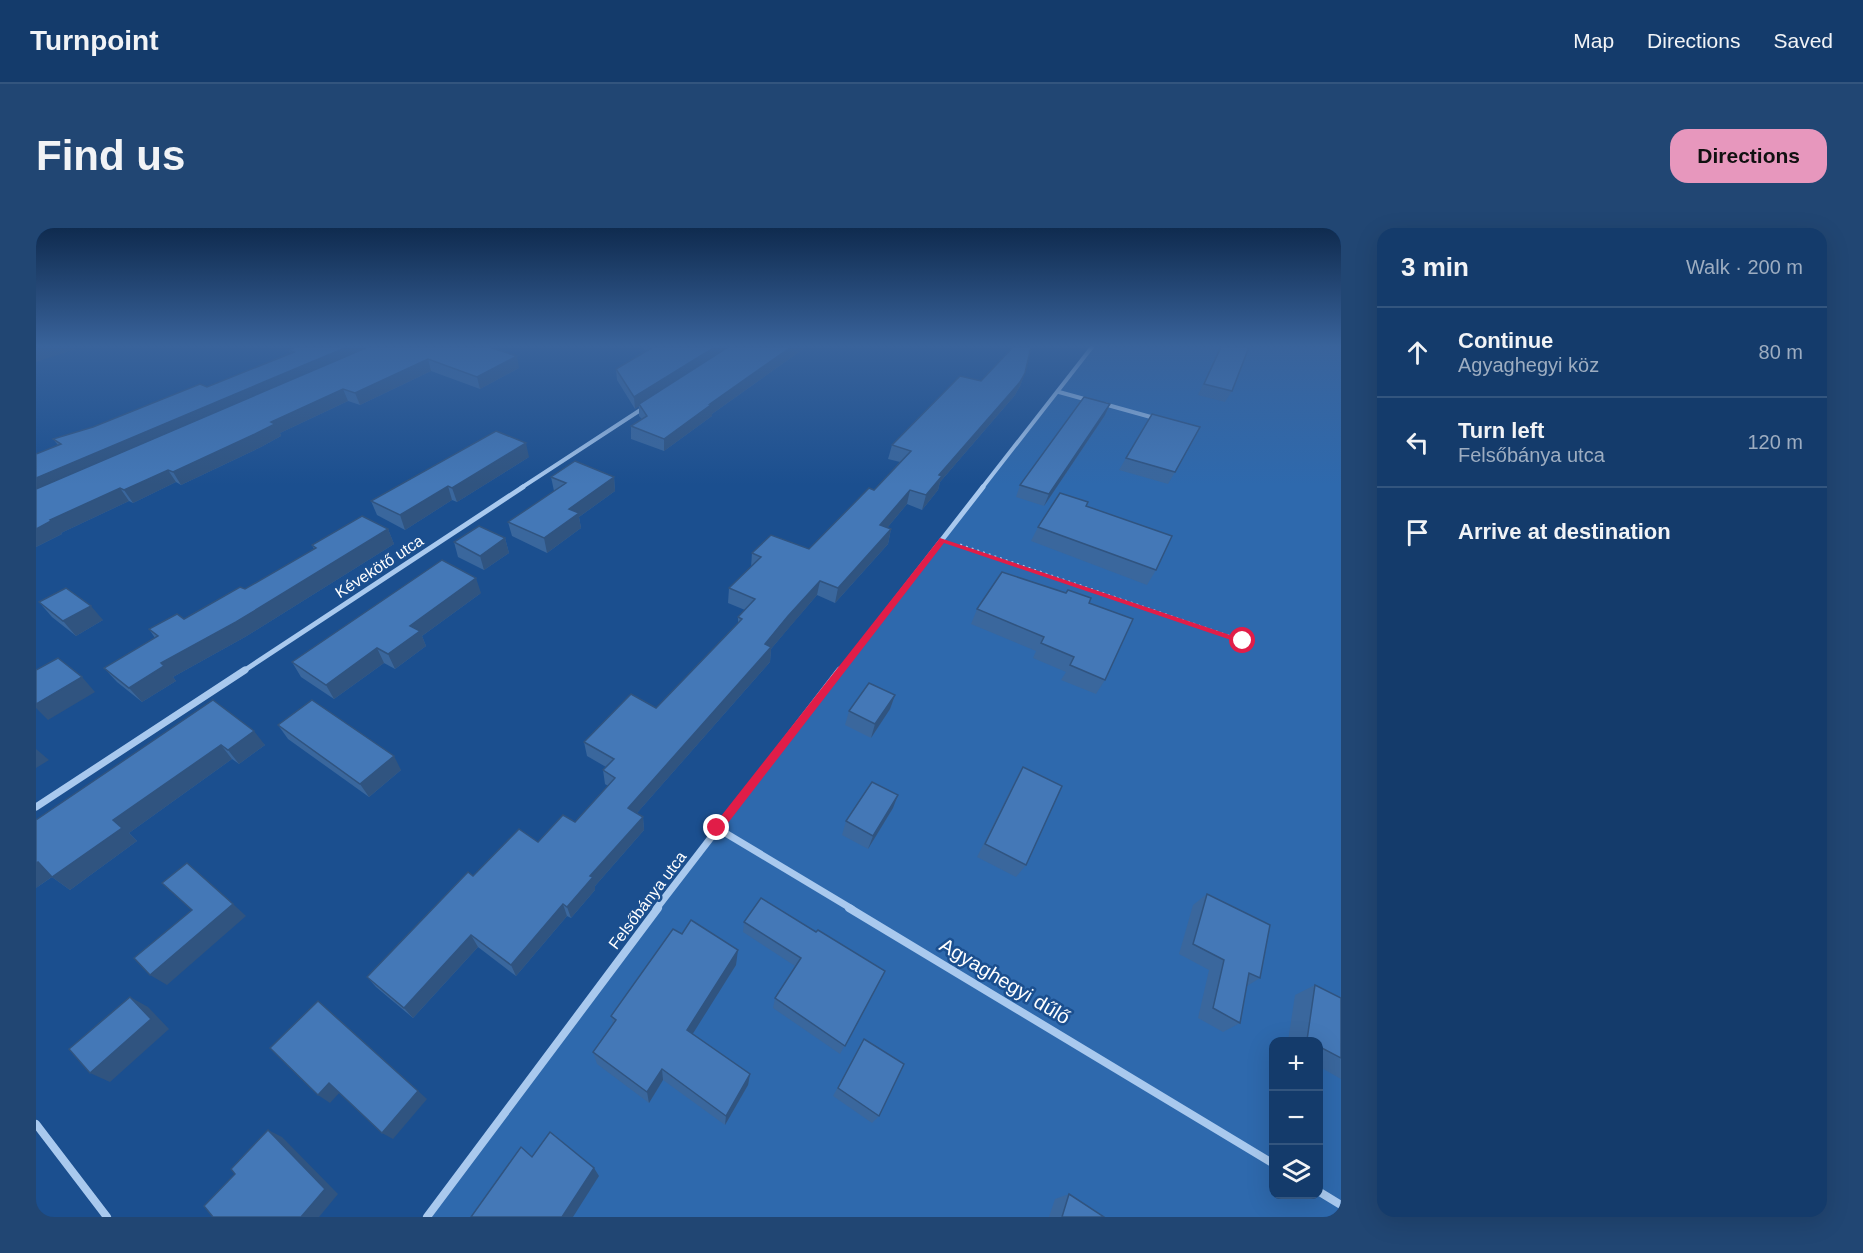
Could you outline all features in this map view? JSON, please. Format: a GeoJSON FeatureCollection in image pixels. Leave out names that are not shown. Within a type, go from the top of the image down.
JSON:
{"type":"FeatureCollection","features":[{"type":"Feature","properties":{"kind":"street","name":"Felsőbánya utca"},"geometry":{"type":"LineString","coordinates":[[427,1217],[717,828],[1058,393]]}},
{"type":"Feature","properties":{"kind":"street"},"geometry":{"type":"LineString","coordinates":[[1063,393],[1170,422]]}},
{"type":"Feature","properties":{"kind":"street","name":"Kévekötő utca"},"geometry":{"type":"LineString","coordinates":[[36,807],[647,406]]}},
{"type":"Feature","properties":{"kind":"street","name":"Agyaghegyi dűlő"},"geometry":{"type":"LineString","coordinates":[[717,828],[1269,1161]]}},
{"type":"Feature","properties":{"kind":"street"},"geometry":{"type":"LineString","coordinates":[[36,1124],[107,1217]]}},
{"type":"Feature","properties":{"kind":"street"},"geometry":{"type":"LineString","coordinates":[[1323,1194],[1341,1205]]}},
{"type":"Feature","properties":{"kind":"path"},"geometry":{"type":"LineString","coordinates":[[942,540],[1243,641]]}},
{"type":"Feature","properties":{"kind":"shaded area"},"geometry":{"type":"Polygon","coordinates":[[[1056,393],[1341,393],[1341,1217],[427,1217],[717,828],[1056,393]]]}},
{"type":"Feature","properties":{"kind":"building"},"geometry":{"type":"Polygon","coordinates":[[[177,393],[237,393],[36,478],[36,454],[61,444],[53,439],[93,427],[177,393]]]}},
{"type":"Feature","properties":{"kind":"building"},"geometry":{"type":"Polygon","coordinates":[[[260,393],[334,393],[271,422],[275,424],[255,434],[173,472],[168,470],[124,490],[120,488],[50,520],[36,529],[36,489],[260,393]]]}},
{"type":"Feature","properties":{"kind":"building"},"geometry":{"type":"Polygon","coordinates":[[[656,393],[725,393],[664,439],[631,426],[647,416],[639,404],[656,393]]]}},
{"type":"Feature","properties":{"kind":"building"},"geometry":{"type":"Polygon","coordinates":[[[943,393],[1010,393],[939,475],[942,476],[926,495],[910,490],[880,525],[891,529],[838,588],[820,581],[788,616],[765,644],[771,647],[628,808],[643,817],[590,876],[593,877],[567,907],[563,904],[511,965],[471,935],[404,1008],[367,977],[468,872],[473,876],[519,829],[538,842],[563,815],[575,822],[615,778],[603,770],[614,759],[584,742],[631,694],[656,708],[742,619],[738,617],[755,599],[729,588],[761,557],[752,553],[771,535],[809,549],[869,488],[874,490],[911,451],[892,445],[943,393]]]}},
{"type":"Feature","properties":{"kind":"building"},"geometry":{"type":"Polygon","coordinates":[[[1084,397],[1110,404],[1049,494],[1020,485],[1084,397]]]}},
{"type":"Feature","properties":{"kind":"building"},"geometry":{"type":"Polygon","coordinates":[[[1152,414],[1200,427],[1175,472],[1126,458],[1152,414]]]}},
{"type":"Feature","properties":{"kind":"building"},"geometry":{"type":"Polygon","coordinates":[[[496,431],[526,443],[452,488],[448,486],[400,515],[371,501],[496,431]]]}},
{"type":"Feature","properties":{"kind":"building"},"geometry":{"type":"Polygon","coordinates":[[[575,461],[614,477],[569,509],[579,513],[544,538],[508,522],[566,483],[551,477],[575,461]]]}},
{"type":"Feature","properties":{"kind":"building"},"geometry":{"type":"Polygon","coordinates":[[[1060,493],[1088,502],[1086,506],[1172,536],[1156,570],[1038,527],[1060,493]]]}},
{"type":"Feature","properties":{"kind":"building"},"geometry":{"type":"Polygon","coordinates":[[[362,516],[388,529],[236,622],[161,663],[164,666],[129,688],[104,668],[158,636],[149,629],[177,614],[184,619],[240,587],[245,589],[316,548],[312,545],[362,516]]]}},
{"type":"Feature","properties":{"kind":"building"},"geometry":{"type":"Polygon","coordinates":[[[479,526],[505,538],[480,556],[454,542],[479,526]]]}},
{"type":"Feature","properties":{"kind":"building"},"geometry":{"type":"Polygon","coordinates":[[[442,560],[476,578],[410,626],[420,631],[388,654],[377,648],[326,685],[292,662],[442,560]]]}},
{"type":"Feature","properties":{"kind":"building"},"geometry":{"type":"Polygon","coordinates":[[[1002,572],[1066,593],[1068,590],[1091,598],[1089,603],[1133,619],[1105,680],[1070,665],[1074,657],[1041,643],[1044,637],[977,609],[1002,572]]]}},
{"type":"Feature","properties":{"kind":"building"},"geometry":{"type":"Polygon","coordinates":[[[66,588],[91,606],[63,621],[39,602],[66,588]]]}},
{"type":"Feature","properties":{"kind":"building"},"geometry":{"type":"Polygon","coordinates":[[[58,658],[82,677],[36,704],[36,670],[58,658]]]}},
{"type":"Feature","properties":{"kind":"building"},"geometry":{"type":"Polygon","coordinates":[[[869,683],[895,695],[875,724],[849,711],[869,683]]]}},
{"type":"Feature","properties":{"kind":"building"},"geometry":{"type":"Polygon","coordinates":[[[213,700],[254,731],[228,750],[221,745],[113,820],[122,828],[52,877],[38,862],[36,863],[36,820],[213,700]]]}},
{"type":"Feature","properties":{"kind":"building"},"geometry":{"type":"Polygon","coordinates":[[[312,700],[394,756],[360,784],[278,725],[312,700]]]}},
{"type":"Feature","properties":{"kind":"building"},"geometry":{"type":"Polygon","coordinates":[[[1023,767],[1062,786],[1026,865],[985,844],[1023,767]]]}},
{"type":"Feature","properties":{"kind":"building"},"geometry":{"type":"Polygon","coordinates":[[[872,782],[898,795],[873,836],[846,821],[872,782]]]}},
{"type":"Feature","properties":{"kind":"building"},"geometry":{"type":"Polygon","coordinates":[[[187,863],[233,904],[150,975],[134,958],[192,910],[162,883],[187,863]]]}},
{"type":"Feature","properties":{"kind":"building"},"geometry":{"type":"Polygon","coordinates":[[[1207,894],[1270,925],[1260,978],[1249,973],[1240,1023],[1213,1008],[1224,960],[1193,944],[1207,894]]]}},
{"type":"Feature","properties":{"kind":"building"},"geometry":{"type":"Polygon","coordinates":[[[761,898],[885,971],[845,1046],[775,998],[801,958],[744,922],[761,898]]]}},
{"type":"Feature","properties":{"kind":"building"},"geometry":{"type":"Polygon","coordinates":[[[691,920],[738,950],[687,1030],[750,1074],[726,1116],[662,1069],[647,1092],[593,1052],[616,1020],[611,1016],[673,929],[682,934],[691,920]]]}},
{"type":"Feature","properties":{"kind":"building"},"geometry":{"type":"Polygon","coordinates":[[[1315,985],[1341,998],[1341,1058],[1323,1049],[1323,1037],[1307,1037],[1315,985]]]}},
{"type":"Feature","properties":{"kind":"building"},"geometry":{"type":"Polygon","coordinates":[[[130,997],[151,1019],[90,1073],[69,1049],[130,997]]]}},
{"type":"Feature","properties":{"kind":"building"},"geometry":{"type":"Polygon","coordinates":[[[318,1001],[418,1091],[382,1133],[329,1083],[318,1095],[270,1048],[318,1001]]]}},
{"type":"Feature","properties":{"kind":"building"},"geometry":{"type":"Polygon","coordinates":[[[864,1039],[904,1064],[879,1116],[838,1088],[864,1039]]]}},
{"type":"Feature","properties":{"kind":"building"},"geometry":{"type":"Polygon","coordinates":[[[268,1130],[325,1189],[301,1217],[213,1217],[204,1206],[235,1174],[231,1169],[268,1130]]]}},
{"type":"Feature","properties":{"kind":"building"},"geometry":{"type":"Polygon","coordinates":[[[550,1132],[594,1168],[562,1217],[471,1217],[521,1147],[532,1157],[550,1132]]]}},
{"type":"Feature","properties":{"kind":"building"},"geometry":{"type":"Polygon","coordinates":[[[1069,1194],[1104,1217],[1062,1217],[1069,1194]]]}},
{"type":"Feature","properties":{"kind":"route"},"geometry":{"type":"LineString","coordinates":[[717,828],[942,540],[1243,641]]}}]}
